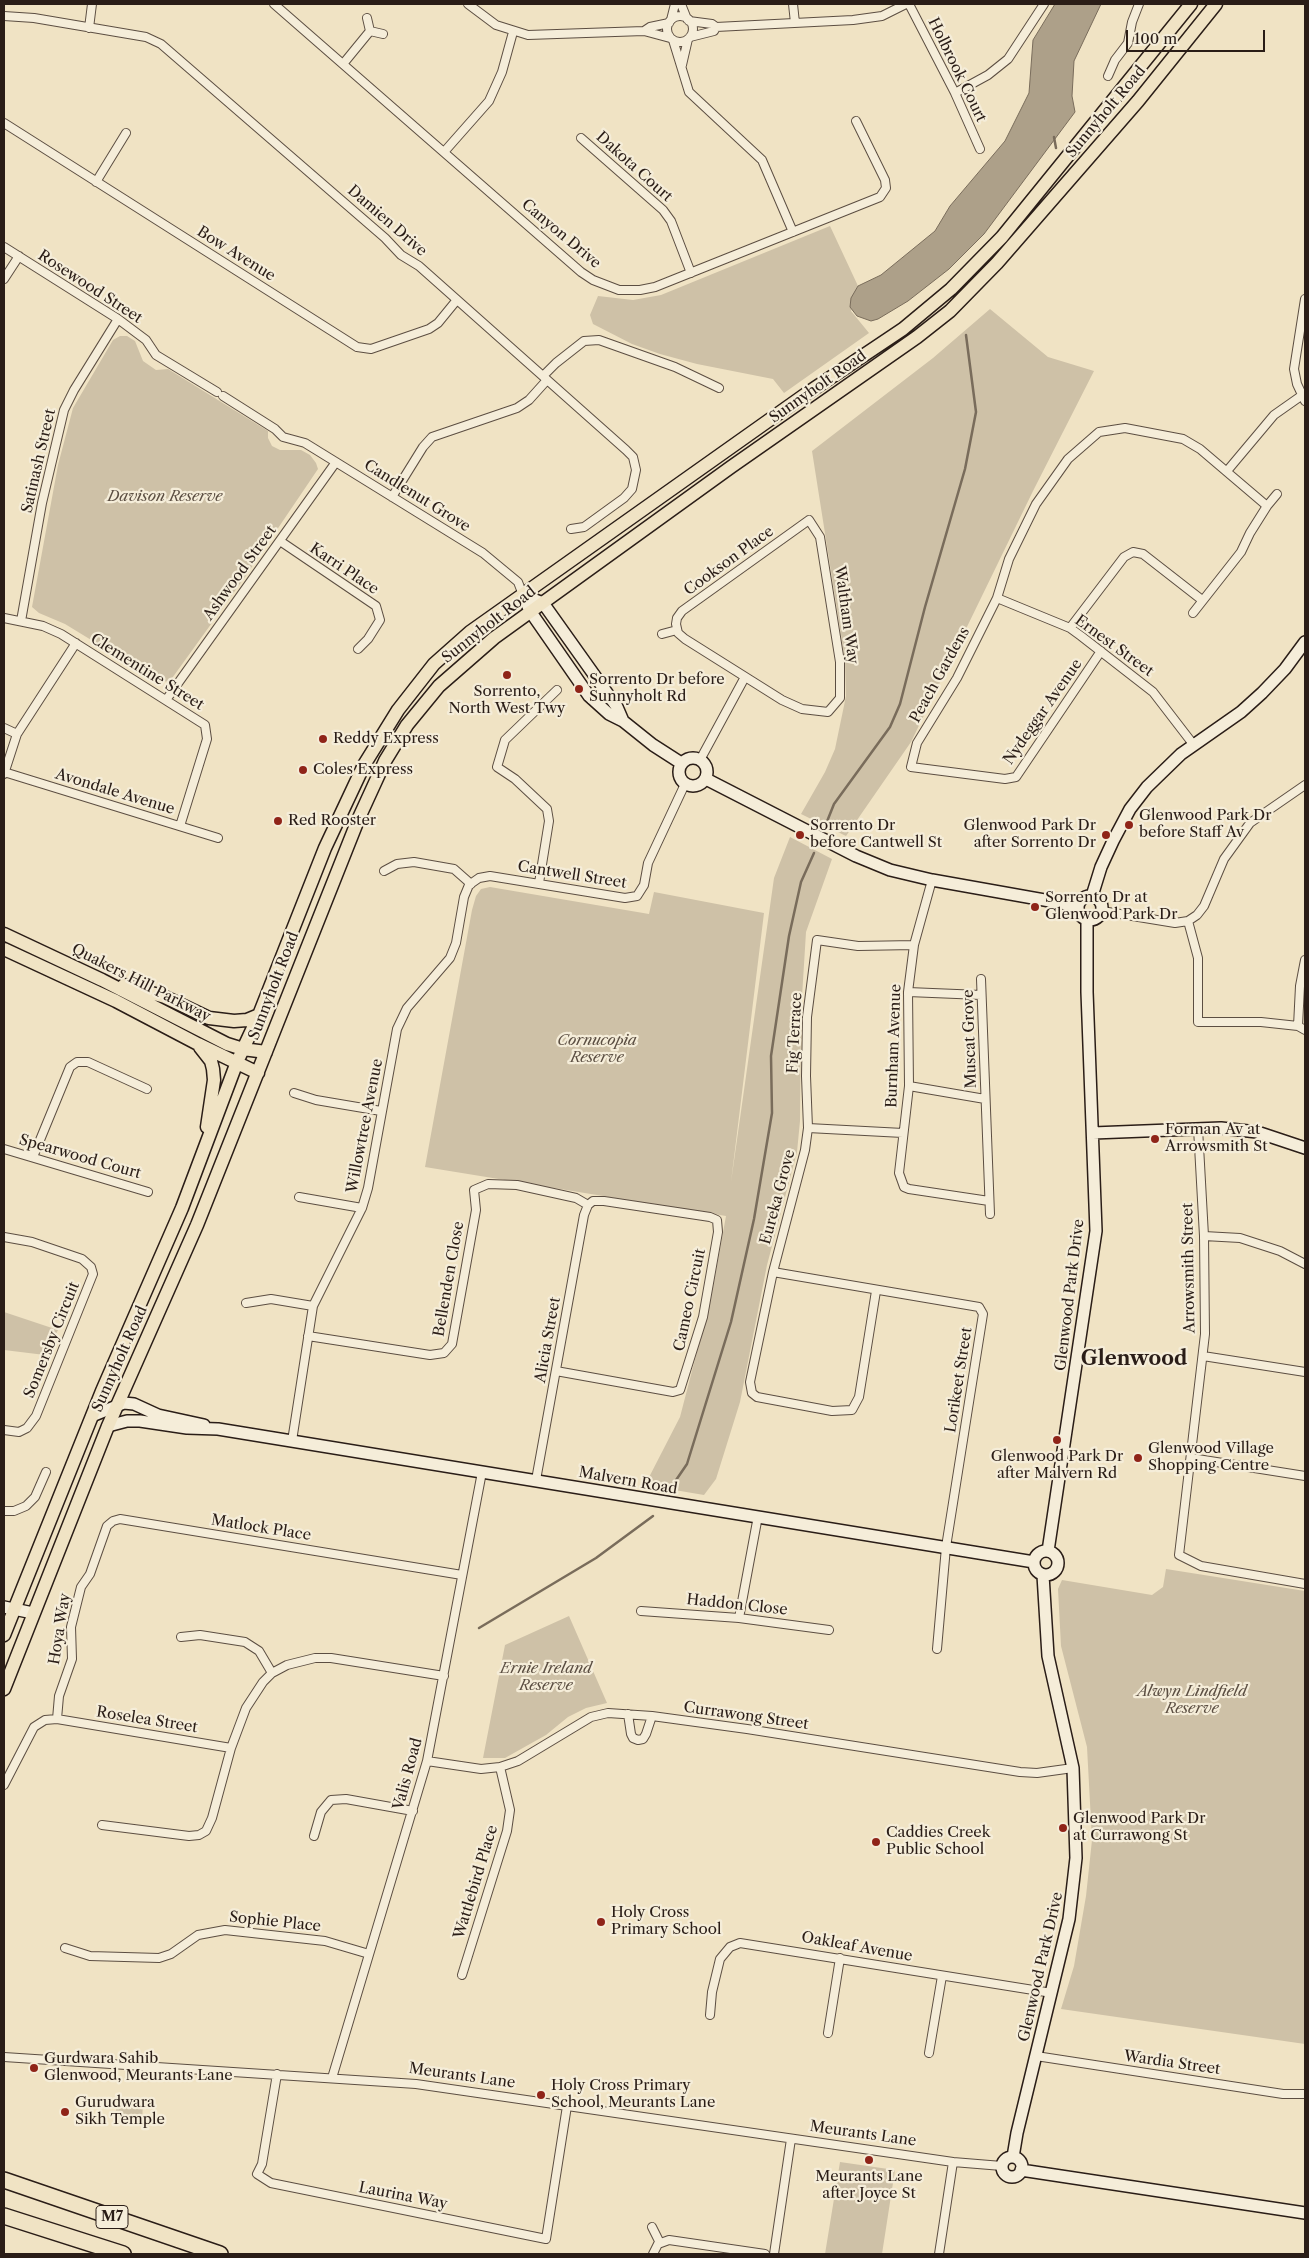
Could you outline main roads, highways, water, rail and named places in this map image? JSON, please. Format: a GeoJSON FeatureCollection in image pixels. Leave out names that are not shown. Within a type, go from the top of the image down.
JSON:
{"type":"FeatureCollection","features":[{"type":"Feature","properties":{"kind":"highway","name":"M7"},"geometry":{"type":"LineString","coordinates":[[4,2180],[220,2254]]}},
{"type":"Feature","properties":{"kind":"highway","name":"M7"},"geometry":{"type":"LineString","coordinates":[[4,2216],[123,2254]]}},
{"type":"Feature","properties":{"kind":"main road","name":"Sunnyholt Road"},"geometry":{"type":"LineString","coordinates":[[4,1635],[9,1608],[158,1266],[203,1154],[237,1062],[259,1015],[325,848],[364,765],[398,710],[434,664],[452,647],[806,394],[903,329],[951,289],[1002,238],[1191,4]]}},
{"type":"Feature","properties":{"kind":"main road","name":"Sunnyholt Road"},"geometry":{"type":"LineString","coordinates":[[4,1689],[117,1404],[190,1242],[358,820],[397,741],[423,704],[470,657],[530,611],[917,337],[950,311],[991,270],[1112,131],[1216,4]]}},
{"type":"Feature","properties":{"kind":"main road","name":"Quakers Hill Parkway"},"geometry":{"type":"LineString","coordinates":[[4,934],[102,980],[196,1029],[243,1049],[266,1052]]}},
{"type":"Feature","properties":{"kind":"main road","name":"Quakers Hill Parkway"},"geometry":{"type":"LineString","coordinates":[[4,949],[116,1001],[198,1044],[258,1072]]}},
{"type":"Feature","properties":{"kind":"main road"},"geometry":{"type":"LineString","coordinates":[[102,980],[166,996],[209,1018],[234,1021],[247,1020],[259,1015]]}},
{"type":"Feature","properties":{"kind":"main road"},"geometry":{"type":"LineString","coordinates":[[198,1044],[211,1061],[214,1080],[203,1154]]}},
{"type":"Feature","properties":{"kind":"waterway"},"geometry":{"type":"LineString","coordinates":[[1054,137],[1056,148]]}},
{"type":"Feature","properties":{"kind":"waterway"},"geometry":{"type":"LineString","coordinates":[[826,824],[834,804],[890,727],[900,704],[925,607],[965,469],[976,412],[966,335]]}},
{"type":"Feature","properties":{"kind":"waterway"},"geometry":{"type":"LineString","coordinates":[[672,1486],[687,1464],[731,1322],[754,1219],[772,1113],[771,1056],[789,936],[801,882],[814,853]]}},
{"type":"Feature","properties":{"kind":"waterway"},"geometry":{"type":"LineString","coordinates":[[479,1628],[596,1558],[653,1516]]}},
{"type":"Feature","properties":{"kind":"place","name":"Sorrento, North West Twy"},"geometry":{"type":"Point","coordinates":[507,675]}},
{"type":"Feature","properties":{"kind":"place","name":"Sorrento Dr before Sunnyholt Rd"},"geometry":{"type":"Point","coordinates":[579,689]}},
{"type":"Feature","properties":{"kind":"place","name":"Reddy Express"},"geometry":{"type":"Point","coordinates":[323,739]}},
{"type":"Feature","properties":{"kind":"place","name":"Coles Express"},"geometry":{"type":"Point","coordinates":[303,770]}},
{"type":"Feature","properties":{"kind":"place","name":"Red Rooster"},"geometry":{"type":"Point","coordinates":[278,821]}},
{"type":"Feature","properties":{"kind":"place","name":"Glenwood Park Dr before Staff Av"},"geometry":{"type":"Point","coordinates":[1129,825]}},
{"type":"Feature","properties":{"kind":"place","name":"Sorrento Dr before Cantwell St"},"geometry":{"type":"Point","coordinates":[800,835]}},
{"type":"Feature","properties":{"kind":"place","name":"Glenwood Park Dr after Sorrento Dr"},"geometry":{"type":"Point","coordinates":[1106,835]}},
{"type":"Feature","properties":{"kind":"place","name":"Sorrento Dr at Glenwood Park Dr"},"geometry":{"type":"Point","coordinates":[1035,907]}},
{"type":"Feature","properties":{"kind":"place","name":"Forman Av at Arrowsmith St"},"geometry":{"type":"Point","coordinates":[1155,1139]}},
{"type":"Feature","properties":{"kind":"place","name":"Glenwood Park Dr after Malvern Rd"},"geometry":{"type":"Point","coordinates":[1057,1440]}},
{"type":"Feature","properties":{"kind":"place","name":"Glenwood Village Shopping Centre"},"geometry":{"type":"Point","coordinates":[1138,1458]}},
{"type":"Feature","properties":{"kind":"place","name":"Glenwood Park Dr at Currawong St"},"geometry":{"type":"Point","coordinates":[1063,1828]}},
{"type":"Feature","properties":{"kind":"place","name":"Caddies Creek Public School"},"geometry":{"type":"Point","coordinates":[876,1842]}},
{"type":"Feature","properties":{"kind":"place","name":"Holy Cross Primary School"},"geometry":{"type":"Point","coordinates":[601,1922]}},
{"type":"Feature","properties":{"kind":"place","name":"Gurdwara Sahib Glenwood, Meurants Lane"},"geometry":{"type":"Point","coordinates":[34,2068]}},
{"type":"Feature","properties":{"kind":"place","name":"Holy Cross Primary School, Meurants Lane"},"geometry":{"type":"Point","coordinates":[541,2095]}},
{"type":"Feature","properties":{"kind":"place","name":"Gurudwara Sikh Temple"},"geometry":{"type":"Point","coordinates":[65,2112]}},
{"type":"Feature","properties":{"kind":"place","name":"Meurants Lane after Joyce St"},"geometry":{"type":"Point","coordinates":[869,2160]}},
{"type":"Feature","properties":{"kind":"district","name":"Glenwood"},"geometry":{"type":"Point","coordinates":[1134,1359]}},
{"type":"Feature","properties":{"kind":"park label","name":"Davison Reserve"},"geometry":{"type":"Point","coordinates":[165,497]}},
{"type":"Feature","properties":{"kind":"park label","name":"Cornucopia Reserve"},"geometry":{"type":"Point","coordinates":[597,1050]}},
{"type":"Feature","properties":{"kind":"park label","name":"Ernie Ireland Reserve"},"geometry":{"type":"Point","coordinates":[546,1678]}},
{"type":"Feature","properties":{"kind":"park label","name":"Alwyn Lindfield Reserve"},"geometry":{"type":"Point","coordinates":[1192,1700]}}]}
